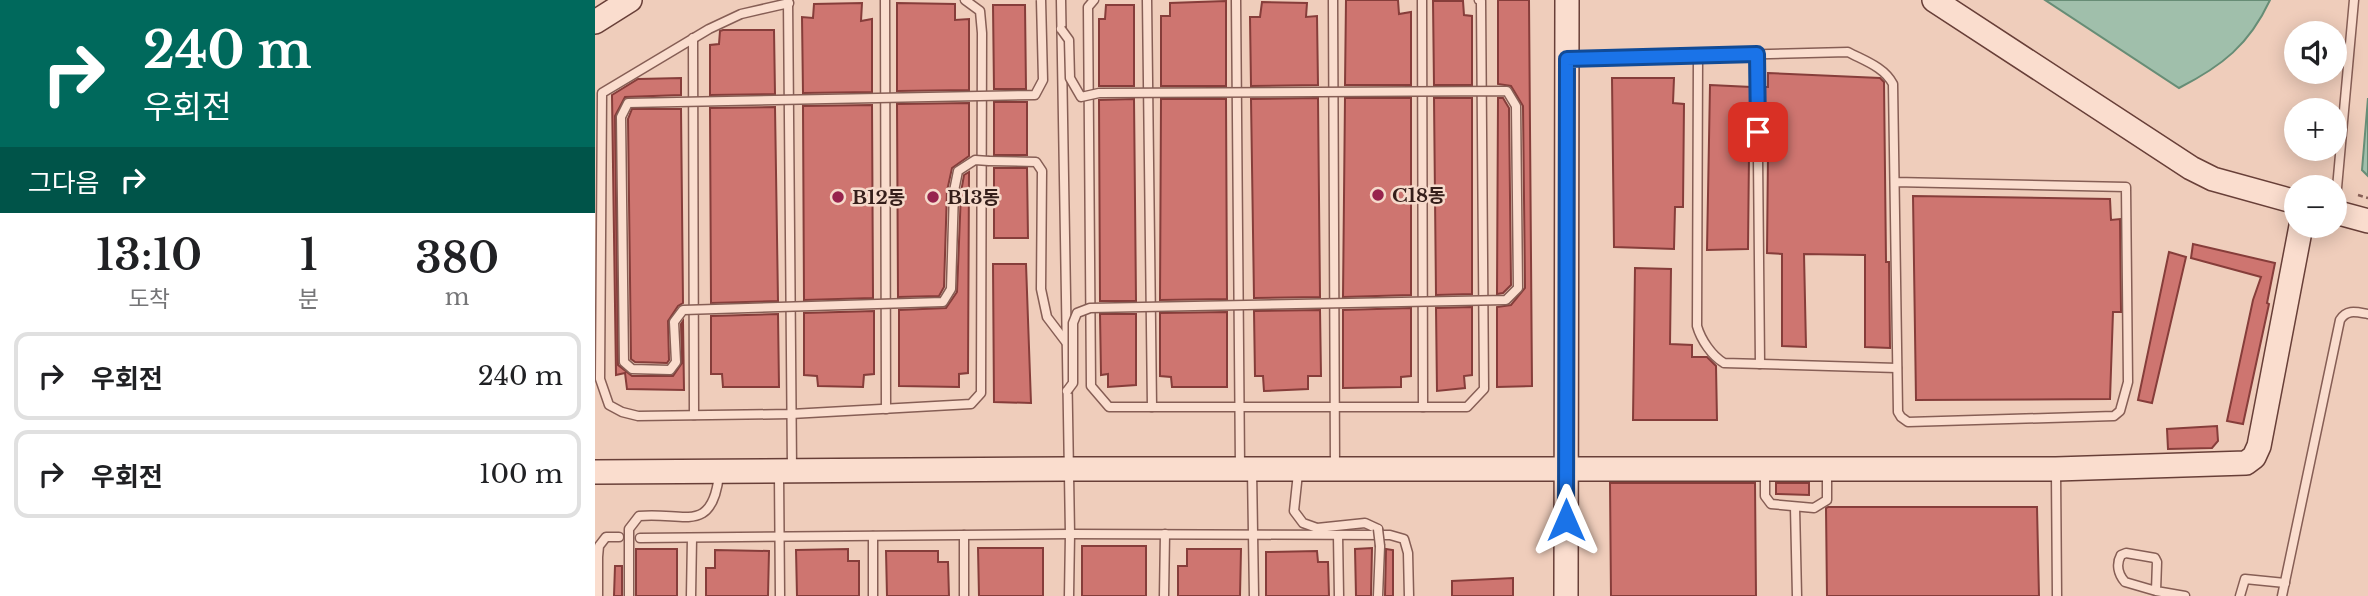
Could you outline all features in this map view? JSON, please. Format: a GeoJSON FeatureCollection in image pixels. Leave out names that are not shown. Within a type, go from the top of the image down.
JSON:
{"type":"FeatureCollection","features":[{"type":"Feature","properties":{"kind":"street"},"geometry":{"type":"LineString","coordinates":[[595,22],[630,0]]}},
{"type":"Feature","properties":{"kind":"street"},"geometry":{"type":"LineString","coordinates":[[1566,596],[1567,0]]}},
{"type":"Feature","properties":{"kind":"street"},"geometry":{"type":"LineString","coordinates":[[1934,0],[2191,168],[2213,179],[2284,199]]}},
{"type":"Feature","properties":{"kind":"street"},"geometry":{"type":"LineString","coordinates":[[2347,215],[2368,221]]}},
{"type":"Feature","properties":{"kind":"street"},"geometry":{"type":"LineString","coordinates":[[595,472],[2056,469],[2234,465],[2246,463],[2254,457],[2259,446],[2299,238]]}},
{"type":"Feature","properties":{"kind":"lane"},"geometry":{"type":"LineString","coordinates":[[885,0],[886,409]]}},
{"type":"Feature","properties":{"kind":"lane"},"geometry":{"type":"LineString","coordinates":[[780,596],[780,537],[791,414],[788,1],[741,14],[693,38],[602,93],[600,379],[608,405],[638,416],[791,414],[971,404],[981,393],[982,33],[980,11],[965,0]]}},
{"type":"Feature","properties":{"kind":"lane"},"geometry":{"type":"LineString","coordinates":[[1041,0],[1043,80],[1035,95],[628,103],[621,117],[624,362],[632,369],[670,370],[676,362],[674,322],[683,310],[943,302],[951,289],[954,191],[958,171],[975,160],[1036,162],[1042,171],[1041,289],[1047,317],[1067,343]]}},
{"type":"Feature","properties":{"kind":"lane"},"geometry":{"type":"LineString","coordinates":[[1061,0],[1069,596]]}},
{"type":"Feature","properties":{"kind":"lane"},"geometry":{"type":"LineString","coordinates":[[1094,0],[1088,7],[1091,386],[1109,407],[1467,407],[1484,389],[1479,0]]}},
{"type":"Feature","properties":{"kind":"lane"},"geometry":{"type":"LineString","coordinates":[[1147,0],[1152,407]]}},
{"type":"Feature","properties":{"kind":"lane"},"geometry":{"type":"LineString","coordinates":[[1236,0],[1240,406],[1254,535],[1254,596]]}},
{"type":"Feature","properties":{"kind":"lane"},"geometry":{"type":"LineString","coordinates":[[1333,0],[1335,470]]}},
{"type":"Feature","properties":{"kind":"lane"},"geometry":{"type":"LineString","coordinates":[[1422,0],[1423,407]]}},
{"type":"Feature","properties":{"kind":"lane"},"geometry":{"type":"LineString","coordinates":[[2338,175],[2354,0]]}},
{"type":"Feature","properties":{"kind":"lane"},"geometry":{"type":"LineString","coordinates":[[1061,29],[1069,40],[1070,78],[1081,97],[1099,93],[1507,91],[1516,106],[1518,288],[1506,300],[1090,308],[1077,313],[1073,323],[1073,383],[1067,390]]}},
{"type":"Feature","properties":{"kind":"lane"},"geometry":{"type":"LineString","coordinates":[[693,38],[694,415]]}},
{"type":"Feature","properties":{"kind":"lane"},"geometry":{"type":"LineString","coordinates":[[1567,59],[1848,52],[1888,75],[1893,84],[1898,412],[1901,417],[1908,422],[2114,416],[2120,411],[2128,382],[2126,187],[1895,182]]}},
{"type":"Feature","properties":{"kind":"lane"},"geometry":{"type":"LineString","coordinates":[[1757,54],[1760,364]]}},
{"type":"Feature","properties":{"kind":"lane"},"geometry":{"type":"LineString","coordinates":[[1698,56],[1697,326],[1706,345],[1721,362],[1897,368]]}},
{"type":"Feature","properties":{"kind":"lane"},"geometry":{"type":"LineString","coordinates":[[2282,596],[2340,320],[2344,314],[2353,311],[2368,314]]}},
{"type":"Feature","properties":{"kind":"lane"},"geometry":{"type":"LineString","coordinates":[[1765,469],[1767,500],[1776,506],[1814,508],[1827,500],[1827,469]]}},
{"type":"Feature","properties":{"kind":"lane"},"geometry":{"type":"LineString","coordinates":[[2056,469],[2057,596]]}},
{"type":"Feature","properties":{"kind":"lane"},"geometry":{"type":"LineString","coordinates":[[1298,470],[1294,511],[1303,523],[1317,528],[1365,523],[1378,528],[1378,596]]}},
{"type":"Feature","properties":{"kind":"lane"},"geometry":{"type":"LineString","coordinates":[[629,596],[629,529],[639,516],[659,514],[681,519],[699,516],[712,506],[719,472]]}},
{"type":"Feature","properties":{"kind":"lane"},"geometry":{"type":"LineString","coordinates":[[1795,507],[1797,596]]}},
{"type":"Feature","properties":{"kind":"lane"},"geometry":{"type":"LineString","coordinates":[[643,538],[1070,534],[1390,536],[1404,539],[1408,553],[1409,596]]}},
{"type":"Feature","properties":{"kind":"lane"},"geometry":{"type":"LineString","coordinates":[[1164,596],[1165,534]]}},
{"type":"Feature","properties":{"kind":"lane"},"geometry":{"type":"LineString","coordinates":[[964,535],[964,596]]}},
{"type":"Feature","properties":{"kind":"lane"},"geometry":{"type":"LineString","coordinates":[[1338,535],[1339,596]]}},
{"type":"Feature","properties":{"kind":"lane"},"geometry":{"type":"LineString","coordinates":[[873,536],[873,596]]}},
{"type":"Feature","properties":{"kind":"lane"},"geometry":{"type":"LineString","coordinates":[[598,596],[599,546],[605,537],[619,537]]}},
{"type":"Feature","properties":{"kind":"lane"},"geometry":{"type":"LineString","coordinates":[[691,596],[692,538]]}},
{"type":"Feature","properties":{"kind":"lane"},"geometry":{"type":"LineString","coordinates":[[2155,591],[2155,558],[2126,553],[2121,555],[2118,559],[2118,571],[2125,582],[2155,591],[2185,596]]}},
{"type":"Feature","properties":{"kind":"lane"},"geometry":{"type":"LineString","coordinates":[[2241,596],[2245,579],[2285,583]]}},
{"type":"Feature","properties":{"kind":"path"},"geometry":{"type":"LineString","coordinates":[[2358,195],[2368,198]]}},
{"type":"Feature","properties":{"kind":"shaded area"},"geometry":{"type":"Polygon","coordinates":[[[2045,0],[2270,0],[2253,30],[2233,53],[2179,88],[2045,0]]]}},
{"type":"Feature","properties":{"kind":"shaded area"},"geometry":{"type":"Polygon","coordinates":[[[2368,98],[2368,176],[2362,170],[2368,98]]]}},
{"type":"Feature","properties":{"kind":"building"},"geometry":{"type":"Polygon","coordinates":[[[1346,0],[1398,0],[1399,14],[1411,12],[1411,85],[1345,85],[1346,0]]]}},
{"type":"Feature","properties":{"kind":"building"},"geometry":{"type":"Polygon","coordinates":[[[1498,0],[1529,0],[1532,386],[1497,387],[1497,307],[1511,305],[1525,288],[1523,106],[1511,86],[1498,84],[1498,0]]]}},
{"type":"Feature","properties":{"kind":"building"},"geometry":{"type":"Polygon","coordinates":[[[1226,1],[1226,86],[1161,86],[1161,16],[1170,16],[1170,3],[1226,1]]]}},
{"type":"Feature","properties":{"kind":"building"},"geometry":{"type":"Polygon","coordinates":[[[1433,1],[1463,1],[1464,15],[1472,16],[1472,85],[1434,85],[1433,1]]]}},
{"type":"Feature","properties":{"kind":"building"},"geometry":{"type":"Polygon","coordinates":[[[1262,2],[1307,3],[1306,17],[1317,16],[1318,85],[1251,86],[1250,17],[1260,17],[1262,2]]]}},
{"type":"Feature","properties":{"kind":"building"},"geometry":{"type":"Polygon","coordinates":[[[862,3],[861,21],[872,19],[872,92],[803,93],[802,17],[813,18],[814,4],[862,3]]]}},
{"type":"Feature","properties":{"kind":"building"},"geometry":{"type":"Polygon","coordinates":[[[897,3],[955,4],[955,20],[969,19],[969,90],[897,91],[897,3]]]}},
{"type":"Feature","properties":{"kind":"building"},"geometry":{"type":"Polygon","coordinates":[[[993,5],[1025,5],[1026,89],[994,89],[993,5]]]}},
{"type":"Feature","properties":{"kind":"building"},"geometry":{"type":"Polygon","coordinates":[[[1106,5],[1134,5],[1134,86],[1099,86],[1099,19],[1105,19],[1106,5]]]}},
{"type":"Feature","properties":{"kind":"building"},"geometry":{"type":"Polygon","coordinates":[[[774,30],[775,94],[710,95],[710,45],[719,44],[720,31],[774,30]]]}},
{"type":"Feature","properties":{"kind":"building"},"geometry":{"type":"Polygon","coordinates":[[[1768,73],[1880,78],[1884,82],[1890,348],[1865,347],[1865,255],[1804,254],[1806,347],[1782,346],[1782,254],[1767,253],[1768,154],[1765,154],[1764,87],[1768,87],[1768,73]]]}},
{"type":"Feature","properties":{"kind":"building"},"geometry":{"type":"Polygon","coordinates":[[[681,78],[681,95],[625,97],[615,116],[618,365],[632,376],[673,376],[682,363],[683,321],[684,390],[627,389],[625,373],[616,375],[612,95],[638,79],[681,78]]]}},
{"type":"Feature","properties":{"kind":"building"},"geometry":{"type":"Polygon","coordinates":[[[1612,78],[1674,78],[1673,103],[1684,104],[1683,207],[1675,207],[1674,249],[1614,247],[1612,78]]]}},
{"type":"Feature","properties":{"kind":"building"},"geometry":{"type":"Polygon","coordinates":[[[1710,85],[1751,87],[1748,249],[1707,250],[1710,85]]]}},
{"type":"Feature","properties":{"kind":"building"},"geometry":{"type":"Polygon","coordinates":[[[1318,98],[1320,297],[1254,298],[1251,99],[1318,98]]]}},
{"type":"Feature","properties":{"kind":"building"},"geometry":{"type":"Polygon","coordinates":[[[1345,98],[1411,98],[1411,295],[1343,297],[1345,98]]]}},
{"type":"Feature","properties":{"kind":"building"},"geometry":{"type":"Polygon","coordinates":[[[1434,98],[1472,98],[1472,294],[1436,295],[1434,98]]]}},
{"type":"Feature","properties":{"kind":"building"},"geometry":{"type":"Polygon","coordinates":[[[1498,98],[1503,98],[1509,108],[1511,285],[1503,293],[1497,294],[1498,98]]]}},
{"type":"Feature","properties":{"kind":"building"},"geometry":{"type":"Polygon","coordinates":[[[1134,99],[1136,301],[1100,301],[1099,100],[1134,99]]]}},
{"type":"Feature","properties":{"kind":"building"},"geometry":{"type":"Polygon","coordinates":[[[1161,99],[1226,99],[1227,299],[1160,300],[1161,99]]]}},
{"type":"Feature","properties":{"kind":"building"},"geometry":{"type":"Polygon","coordinates":[[[994,102],[1027,102],[1027,155],[994,155],[994,102]]]}},
{"type":"Feature","properties":{"kind":"building"},"geometry":{"type":"Polygon","coordinates":[[[969,103],[969,156],[952,168],[947,191],[944,287],[939,296],[898,297],[897,104],[969,103]]]}},
{"type":"Feature","properties":{"kind":"building"},"geometry":{"type":"Polygon","coordinates":[[[872,105],[873,298],[804,300],[803,106],[872,105]]]}},
{"type":"Feature","properties":{"kind":"building"},"geometry":{"type":"Polygon","coordinates":[[[775,107],[778,301],[711,303],[710,108],[775,107]]]}},
{"type":"Feature","properties":{"kind":"building"},"geometry":{"type":"Polygon","coordinates":[[[632,109],[681,109],[683,303],[668,321],[667,363],[635,362],[631,359],[628,119],[632,109]]]}},
{"type":"Feature","properties":{"kind":"building"},"geometry":{"type":"Polygon","coordinates":[[[994,168],[1027,168],[1028,238],[994,238],[994,168]]]}},
{"type":"Feature","properties":{"kind":"building"},"geometry":{"type":"Polygon","coordinates":[[[969,172],[968,373],[959,374],[959,387],[899,386],[899,310],[946,308],[957,292],[961,192],[964,175],[969,172]]]}},
{"type":"Feature","properties":{"kind":"building"},"geometry":{"type":"Polygon","coordinates":[[[1913,196],[2110,199],[2111,220],[2120,219],[2121,312],[2113,312],[2110,399],[1916,400],[1913,196]]]}},
{"type":"Feature","properties":{"kind":"building"},"geometry":{"type":"Polygon","coordinates":[[[2193,244],[2275,263],[2267,303],[2269,304],[2243,424],[2227,421],[2253,300],[2261,277],[2191,258],[2193,244]]]}},
{"type":"Feature","properties":{"kind":"building"},"geometry":{"type":"Polygon","coordinates":[[[2169,252],[2186,257],[2152,403],[2138,400],[2169,252]]]}},
{"type":"Feature","properties":{"kind":"building"},"geometry":{"type":"Polygon","coordinates":[[[993,264],[1026,264],[1031,403],[994,402],[993,264]]]}},
{"type":"Feature","properties":{"kind":"building"},"geometry":{"type":"Polygon","coordinates":[[[1635,268],[1671,269],[1670,344],[1692,345],[1692,357],[1707,357],[1716,366],[1717,420],[1633,420],[1635,268]]]}},
{"type":"Feature","properties":{"kind":"building"},"geometry":{"type":"Polygon","coordinates":[[[1472,307],[1472,375],[1464,376],[1465,388],[1437,391],[1436,308],[1472,307]]]}},
{"type":"Feature","properties":{"kind":"building"},"geometry":{"type":"Polygon","coordinates":[[[1411,308],[1411,376],[1401,377],[1401,387],[1343,388],[1343,310],[1411,308]]]}},
{"type":"Feature","properties":{"kind":"building"},"geometry":{"type":"Polygon","coordinates":[[[1320,310],[1321,376],[1308,376],[1308,389],[1264,391],[1263,376],[1255,376],[1254,311],[1320,310]]]}},
{"type":"Feature","properties":{"kind":"building"},"geometry":{"type":"Polygon","coordinates":[[[874,311],[874,374],[864,375],[863,387],[818,386],[817,376],[804,375],[804,313],[874,311]]]}},
{"type":"Feature","properties":{"kind":"building"},"geometry":{"type":"Polygon","coordinates":[[[1227,312],[1227,387],[1172,387],[1171,377],[1160,376],[1160,313],[1227,312]]]}},
{"type":"Feature","properties":{"kind":"building"},"geometry":{"type":"Polygon","coordinates":[[[778,314],[779,387],[723,387],[722,374],[711,374],[711,316],[778,314]]]}},
{"type":"Feature","properties":{"kind":"building"},"geometry":{"type":"Polygon","coordinates":[[[1100,314],[1136,314],[1136,385],[1108,387],[1108,374],[1101,375],[1100,314]]]}},
{"type":"Feature","properties":{"kind":"building"},"geometry":{"type":"Polygon","coordinates":[[[2217,426],[2218,441],[2212,448],[2168,449],[2167,429],[2217,426]]]}},
{"type":"Feature","properties":{"kind":"building"},"geometry":{"type":"Polygon","coordinates":[[[1610,483],[1755,483],[1756,596],[1611,596],[1610,483]]]}},
{"type":"Feature","properties":{"kind":"building"},"geometry":{"type":"Polygon","coordinates":[[[1776,483],[1809,483],[1809,495],[1776,494],[1776,483]]]}},
{"type":"Feature","properties":{"kind":"building"},"geometry":{"type":"Polygon","coordinates":[[[1828,507],[2037,507],[2039,596],[1827,596],[1828,507]]]}},
{"type":"Feature","properties":{"kind":"building"},"geometry":{"type":"Polygon","coordinates":[[[1082,546],[1146,546],[1146,596],[1082,596],[1082,546]]]}},
{"type":"Feature","properties":{"kind":"building"},"geometry":{"type":"Polygon","coordinates":[[[978,548],[1043,548],[1043,596],[979,596],[978,548]]]}},
{"type":"Feature","properties":{"kind":"building"},"geometry":{"type":"Polygon","coordinates":[[[1372,548],[1371,596],[1356,596],[1355,549],[1372,548]]]}},
{"type":"Feature","properties":{"kind":"building"},"geometry":{"type":"Polygon","coordinates":[[[636,549],[677,549],[677,596],[636,596],[636,549]]]}},
{"type":"Feature","properties":{"kind":"building"},"geometry":{"type":"Polygon","coordinates":[[[848,549],[848,561],[859,561],[859,596],[797,596],[796,550],[848,549]]]}},
{"type":"Feature","properties":{"kind":"building"},"geometry":{"type":"Polygon","coordinates":[[[1187,549],[1241,549],[1240,596],[1178,596],[1178,566],[1187,566],[1187,549]]]}},
{"type":"Feature","properties":{"kind":"building"},"geometry":{"type":"Polygon","coordinates":[[[1386,549],[1393,550],[1393,596],[1385,596],[1386,549]]]}},
{"type":"Feature","properties":{"kind":"building"},"geometry":{"type":"Polygon","coordinates":[[[715,550],[769,551],[768,596],[706,596],[706,568],[715,568],[715,550]]]}},
{"type":"Feature","properties":{"kind":"building"},"geometry":{"type":"Polygon","coordinates":[[[886,551],[938,551],[938,562],[948,562],[949,596],[887,596],[886,551]]]}},
{"type":"Feature","properties":{"kind":"building"},"geometry":{"type":"Polygon","coordinates":[[[1317,551],[1318,562],[1328,562],[1329,596],[1266,596],[1266,552],[1317,551]]]}},
{"type":"Feature","properties":{"kind":"building"},"geometry":{"type":"Polygon","coordinates":[[[615,566],[622,566],[622,596],[614,596],[615,566]]]}},
{"type":"Feature","properties":{"kind":"building"},"geometry":{"type":"Polygon","coordinates":[[[1513,578],[1513,596],[1452,596],[1452,581],[1513,578]]]}},
{"type":"Feature","properties":{"kind":"place","name":"C18동"},"geometry":{"type":"Point","coordinates":[1378,195]}},
{"type":"Feature","properties":{"kind":"place","name":"B12동"},"geometry":{"type":"Point","coordinates":[838,197]}},
{"type":"Feature","properties":{"kind":"place","name":"B13동"},"geometry":{"type":"Point","coordinates":[933,197]}},
{"type":"Feature","properties":{"kind":"route"},"geometry":{"type":"LineString","coordinates":[[1566,520],[1567,59],[1757,54],[1758,132]]}}]}
